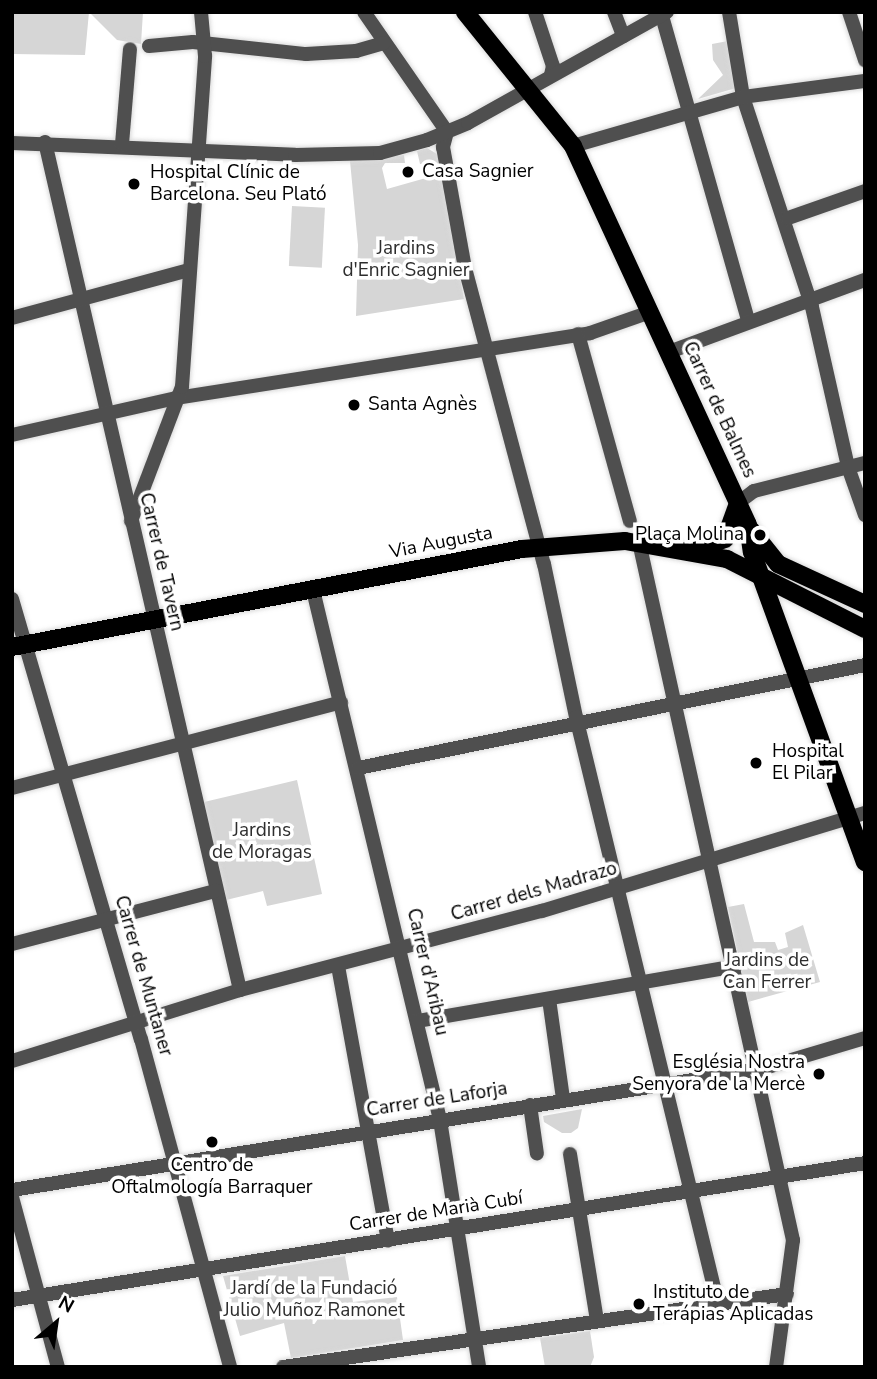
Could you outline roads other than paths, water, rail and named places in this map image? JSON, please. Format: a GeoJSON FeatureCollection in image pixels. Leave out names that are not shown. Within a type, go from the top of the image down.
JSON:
{"type":"FeatureCollection","features":[{"type":"Feature","properties":{"kind":"main road","name":"Carrer de Balmes"},"geometry":{"type":"LineString","coordinates":[[465,12],[530,88],[573,146],[749,527],[762,576],[799,676],[857,815],[865,862]]}},
{"type":"Feature","properties":{"kind":"main road"},"geometry":{"type":"LineString","coordinates":[[691,551],[724,539],[738,503]]}},
{"type":"Feature","properties":{"kind":"main road"},"geometry":{"type":"LineString","coordinates":[[749,527],[778,564],[865,604]]}},
{"type":"Feature","properties":{"kind":"main road","name":"Via Augusta"},"geometry":{"type":"LineString","coordinates":[[19,646],[155,622],[538,546],[639,542],[727,559],[865,629]]}},
{"type":"Feature","properties":{"kind":"street"},"geometry":{"type":"LineString","coordinates":[[131,522],[182,387],[205,44],[201,12]]}},
{"type":"Feature","properties":{"kind":"street"},"geometry":{"type":"LineString","coordinates":[[364,12],[447,132]]}},
{"type":"Feature","properties":{"kind":"street"},"geometry":{"type":"LineString","coordinates":[[535,12],[552,66],[551,75]]}},
{"type":"Feature","properties":{"kind":"street"},"geometry":{"type":"LineString","coordinates":[[614,12],[623,36]]}},
{"type":"Feature","properties":{"kind":"street"},"geometry":{"type":"LineString","coordinates":[[729,12],[743,97],[809,299],[848,467],[865,515]]}},
{"type":"Feature","properties":{"kind":"street"},"geometry":{"type":"LineString","coordinates":[[849,12],[865,60]]}},
{"type":"Feature","properties":{"kind":"street"},"geometry":{"type":"LineString","coordinates":[[12,143],[122,144],[295,155],[380,153],[447,132],[664,14],[748,320]]}},
{"type":"Feature","properties":{"kind":"street"},"geometry":{"type":"LineString","coordinates":[[149,46],[205,44],[306,54],[356,51],[384,43]]}},
{"type":"Feature","properties":{"kind":"street"},"geometry":{"type":"LineString","coordinates":[[122,144],[130,49]]}},
{"type":"Feature","properties":{"kind":"street"},"geometry":{"type":"LineString","coordinates":[[573,146],[743,97],[865,81]]}},
{"type":"Feature","properties":{"kind":"street"},"geometry":{"type":"LineString","coordinates":[[447,132],[443,147],[460,246],[538,546],[577,720],[619,887],[639,983],[694,1190],[718,1304]]}},
{"type":"Feature","properties":{"kind":"street","name":"Carrer de Tavern"},"geometry":{"type":"LineString","coordinates":[[45,142],[240,990]]}},
{"type":"Feature","properties":{"kind":"street"},"geometry":{"type":"LineString","coordinates":[[788,218],[865,191]]}},
{"type":"Feature","properties":{"kind":"street"},"geometry":{"type":"LineString","coordinates":[[12,318],[189,270]]}},
{"type":"Feature","properties":{"kind":"street"},"geometry":{"type":"LineString","coordinates":[[669,352],[748,320],[865,280]]}},
{"type":"Feature","properties":{"kind":"street"},"geometry":{"type":"LineString","coordinates":[[12,435],[176,398],[578,334],[650,312]]}},
{"type":"Feature","properties":{"kind":"street"},"geometry":{"type":"LineString","coordinates":[[578,334],[630,521]]}},
{"type":"Feature","properties":{"kind":"street"},"geometry":{"type":"LineString","coordinates":[[738,503],[754,491],[865,463]]}},
{"type":"Feature","properties":{"kind":"street"},"geometry":{"type":"LineString","coordinates":[[639,542],[735,966],[754,1070],[793,1248],[776,1367]]}},
{"type":"Feature","properties":{"kind":"street","name":"Carrer d'Aribau"},"geometry":{"type":"LineString","coordinates":[[313,590],[403,950],[440,1120],[460,1229],[479,1367]]}},
{"type":"Feature","properties":{"kind":"street","name":"Carrer de Muntaner"},"geometry":{"type":"LineString","coordinates":[[12,598],[19,646],[64,776],[107,919],[230,1367]]}},
{"type":"Feature","properties":{"kind":"street"},"geometry":{"type":"LineString","coordinates":[[358,768],[577,720],[865,665]]}},
{"type":"Feature","properties":{"kind":"street"},"geometry":{"type":"LineString","coordinates":[[12,788],[341,702]]}},
{"type":"Feature","properties":{"kind":"street","name":"Carrer dels Madrazo"},"geometry":{"type":"LineString","coordinates":[[12,1061],[137,1025],[240,990],[403,950],[857,815]]}},
{"type":"Feature","properties":{"kind":"street"},"geometry":{"type":"LineString","coordinates":[[12,944],[216,891]]}},
{"type":"Feature","properties":{"kind":"street"},"geometry":{"type":"LineString","coordinates":[[338,966],[371,1130],[388,1240]]}},
{"type":"Feature","properties":{"kind":"street"},"geometry":{"type":"LineString","coordinates":[[418,1021],[735,966]]}},
{"type":"Feature","properties":{"kind":"street"},"geometry":{"type":"LineString","coordinates":[[549,999],[563,1099]]}},
{"type":"Feature","properties":{"kind":"street","name":"Carrer de Laforja"},"geometry":{"type":"LineString","coordinates":[[12,1189],[754,1070],[865,1038]]}},
{"type":"Feature","properties":{"kind":"street"},"geometry":{"type":"LineString","coordinates":[[530,1105],[537,1154]]}},
{"type":"Feature","properties":{"kind":"street"},"geometry":{"type":"LineString","coordinates":[[570,1154],[597,1321]]}},
{"type":"Feature","properties":{"kind":"street","name":"Carrer de Marià Cubí"},"geometry":{"type":"LineString","coordinates":[[12,1300],[865,1163]]}},
{"type":"Feature","properties":{"kind":"street"},"geometry":{"type":"LineString","coordinates":[[12,1197],[58,1367]]}},
{"type":"Feature","properties":{"kind":"street"},"geometry":{"type":"LineString","coordinates":[[283,1367],[358,1361],[475,1339],[787,1294]]}},
{"type":"Feature","properties":{"kind":"place","name":"Casa Sagnier"},"geometry":{"type":"Point","coordinates":[408,172]}},
{"type":"Feature","properties":{"kind":"place","name":"Hospital Clínic de Barcelona. Seu Plató"},"geometry":{"type":"Point","coordinates":[134,184]}},
{"type":"Feature","properties":{"kind":"place","name":"Santa Agnès"},"geometry":{"type":"Point","coordinates":[354,405]}},
{"type":"Feature","properties":{"kind":"place","name":"Plaça Molina"},"geometry":{"type":"Point","coordinates":[760,535]}},
{"type":"Feature","properties":{"kind":"place","name":"Hospital El Pilar"},"geometry":{"type":"Point","coordinates":[756,763]}},
{"type":"Feature","properties":{"kind":"place","name":"Església Nostra Senyora de la Mercè"},"geometry":{"type":"Point","coordinates":[819,1074]}},
{"type":"Feature","properties":{"kind":"place","name":"Centro de Oftalmología Barraquer"},"geometry":{"type":"Point","coordinates":[212,1142]}},
{"type":"Feature","properties":{"kind":"place","name":"Instituto de Terápias Aplicadas"},"geometry":{"type":"Point","coordinates":[639,1304]}},
{"type":"Feature","properties":{"kind":"park label","name":"Jardins d'Enric Sagnier"},"geometry":{"type":"Point","coordinates":[406,260]}},
{"type":"Feature","properties":{"kind":"park label","name":"Jardins de Moragas"},"geometry":{"type":"Point","coordinates":[262,842]}},
{"type":"Feature","properties":{"kind":"park label","name":"Jardins de Can Ferrer"},"geometry":{"type":"Point","coordinates":[767,972]}},
{"type":"Feature","properties":{"kind":"park label","name":"Jardí de la Fundació Julio Muñoz Ramonet"},"geometry":{"type":"Point","coordinates":[314,1300]}}]}
